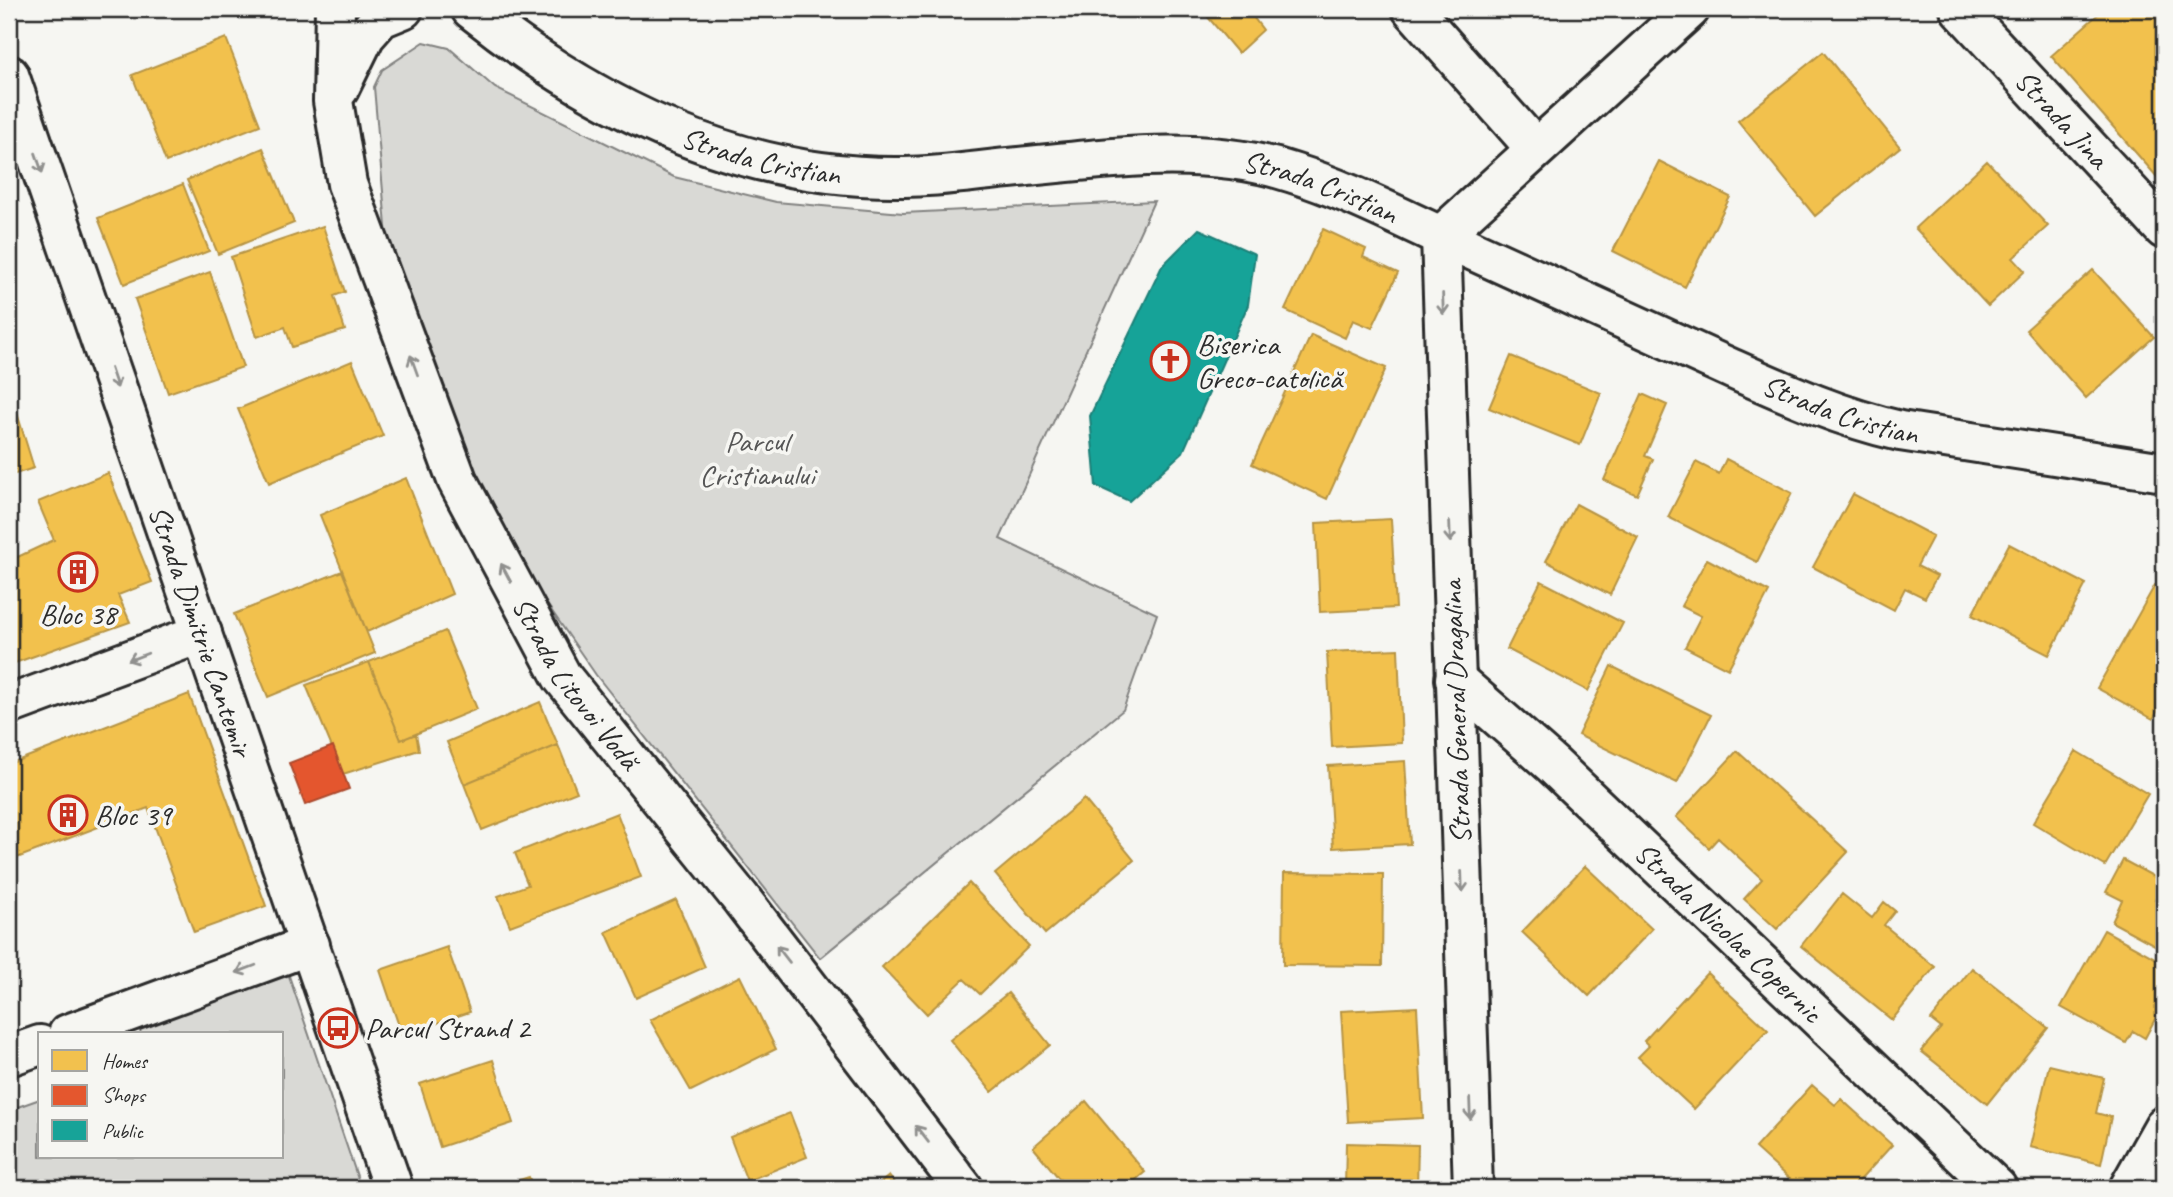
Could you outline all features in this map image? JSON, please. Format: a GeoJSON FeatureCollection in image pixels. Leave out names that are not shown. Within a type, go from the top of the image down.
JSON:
{"type":"FeatureCollection","features":[{"type":"Feature","properties":{"kind":"street","name":"Strada Litovoi Vodă"},"geometry":{"type":"LineString","coordinates":[[335,9],[333,101],[347,184],[457,480],[562,677],[742,900],[963,1188]]}},
{"type":"Feature","properties":{"kind":"street"},"geometry":{"type":"LineString","coordinates":[[333,101],[365,36],[381,18],[403,9]]}},
{"type":"Feature","properties":{"kind":"street","name":"Strada Cristian"},"geometry":{"type":"LineString","coordinates":[[471,9],[569,80],[645,121],[726,152],[810,172],[905,177],[1116,158],[1192,156],[1241,160],[1292,172],[1326,185],[1616,317],[1814,405],[1857,421],[1900,432],[2164,472]]}},
{"type":"Feature","properties":{"kind":"street"},"geometry":{"type":"LineString","coordinates":[[1412,9],[1535,148]]}},
{"type":"Feature","properties":{"kind":"street"},"geometry":{"type":"LineString","coordinates":[[1441,236],[1689,9]]}},
{"type":"Feature","properties":{"kind":"street","name":"Strada Jina"},"geometry":{"type":"LineString","coordinates":[[1960,9],[2164,229]]}},
{"type":"Feature","properties":{"kind":"street","name":"Strada Dimitrie Cantemir"},"geometry":{"type":"LineString","coordinates":[[9,75],[393,1188]]}},
{"type":"Feature","properties":{"kind":"street","name":"Strada General Dragalina"},"geometry":{"type":"LineString","coordinates":[[1441,236],[1473,1188]]}},
{"type":"Feature","properties":{"kind":"street"},"geometry":{"type":"LineString","coordinates":[[9,705],[202,633]]}},
{"type":"Feature","properties":{"kind":"street","name":"Strada Nicolae Copernic"},"geometry":{"type":"LineString","coordinates":[[1455,679],[1553,765],[1997,1188]]}},
{"type":"Feature","properties":{"kind":"street"},"geometry":{"type":"LineString","coordinates":[[73,1032],[310,945]]}},
{"type":"Feature","properties":{"kind":"street"},"geometry":{"type":"LineString","coordinates":[[9,1056],[38,1046]]}},
{"type":"Feature","properties":{"kind":"street"},"geometry":{"type":"LineString","coordinates":[[2129,1188],[2164,1126]]}},
{"type":"Feature","properties":{"kind":"green space","name":"Parcul Cristianului"},"geometry":{"type":"Polygon","coordinates":[[[424,42],[449,48],[495,88],[674,177],[776,202],[903,213],[1154,201],[1000,539],[1157,614],[1123,710],[820,958],[596,675],[538,591],[482,489],[387,238],[374,87],[382,70],[424,42]]]}},
{"type":"Feature","properties":{"kind":"green space"},"geometry":{"type":"Polygon","coordinates":[[[287,970],[361,1188],[9,1188],[9,1110],[38,1100],[38,1158],[284,1158],[284,1032],[140,1032],[137,1021],[287,970]]]}},
{"type":"Feature","properties":{"kind":"building: Homes"},"geometry":{"type":"Polygon","coordinates":[[[1214,9],[1247,9],[1263,30],[1238,53],[1207,16],[1214,9]]]}},
{"type":"Feature","properties":{"kind":"building: Homes"},"geometry":{"type":"Polygon","coordinates":[[[1508,9],[1525,9],[1515,18],[1508,9]]]}},
{"type":"Feature","properties":{"kind":"building: Homes"},"geometry":{"type":"Polygon","coordinates":[[[2104,9],[2155,9],[2164,19],[2164,173],[2158,178],[2051,56],[2104,9]]]}},
{"type":"Feature","properties":{"kind":"building: Homes"},"geometry":{"type":"Polygon","coordinates":[[[226,38],[260,125],[166,162],[132,75],[226,38]]]}},
{"type":"Feature","properties":{"kind":"building: Homes"},"geometry":{"type":"Polygon","coordinates":[[[1823,52],[1900,147],[1815,216],[1738,121],[1823,52]]]}},
{"type":"Feature","properties":{"kind":"building: Homes"},"geometry":{"type":"Polygon","coordinates":[[[263,148],[294,223],[218,254],[187,180],[263,148]]]}},
{"type":"Feature","properties":{"kind":"building: Homes"},"geometry":{"type":"Polygon","coordinates":[[[1659,161],[1730,197],[1685,287],[1613,251],[1659,161]]]}},
{"type":"Feature","properties":{"kind":"building: Homes"},"geometry":{"type":"Polygon","coordinates":[[[1987,161],[2048,226],[2013,258],[2025,271],[1988,306],[1915,228],[1987,161]]]}},
{"type":"Feature","properties":{"kind":"building: Homes"},"geometry":{"type":"Polygon","coordinates":[[[183,184],[209,251],[124,284],[98,218],[183,184]]]}},
{"type":"Feature","properties":{"kind":"building: Homes"},"geometry":{"type":"Polygon","coordinates":[[[323,226],[345,292],[334,296],[345,330],[292,347],[285,327],[257,337],[231,257],[323,226]]]}},
{"type":"Feature","properties":{"kind":"building: Homes"},"geometry":{"type":"Polygon","coordinates":[[[1323,229],[1366,249],[1363,257],[1398,273],[1372,328],[1353,320],[1345,338],[1285,310],[1323,229]]]}},
{"type":"Feature","properties":{"kind":"building: Homes"},"geometry":{"type":"Polygon","coordinates":[[[2093,270],[2154,337],[2086,398],[2026,330],[2093,270]]]}},
{"type":"Feature","properties":{"kind":"building: Homes"},"geometry":{"type":"Polygon","coordinates":[[[210,272],[243,367],[168,393],[135,299],[210,272]]]}},
{"type":"Feature","properties":{"kind":"building: Homes"},"geometry":{"type":"Polygon","coordinates":[[[1311,335],[1386,368],[1327,499],[1252,464],[1311,335]]]}},
{"type":"Feature","properties":{"kind":"building: Homes"},"geometry":{"type":"Polygon","coordinates":[[[1511,356],[1601,393],[1580,445],[1489,408],[1511,356]]]}},
{"type":"Feature","properties":{"kind":"building: Homes"},"geometry":{"type":"Polygon","coordinates":[[[352,361],[383,436],[269,483],[238,409],[352,361]]]}},
{"type":"Feature","properties":{"kind":"building: Homes"},"geometry":{"type":"Polygon","coordinates":[[[9,387],[34,468],[9,476],[9,387]]]}},
{"type":"Feature","properties":{"kind":"building: Homes"},"geometry":{"type":"Polygon","coordinates":[[[1642,394],[1667,405],[1645,456],[1653,459],[1637,495],[1604,480],[1642,394]]]}},
{"type":"Feature","properties":{"kind":"building: Homes"},"geometry":{"type":"Polygon","coordinates":[[[1726,459],[1792,493],[1757,562],[1668,517],[1696,462],[1719,474],[1726,459]]]}},
{"type":"Feature","properties":{"kind":"building: Homes","name":"Bloc 38"},"geometry":{"type":"Polygon","coordinates":[[[108,473],[152,582],[118,595],[130,622],[9,665],[9,561],[54,540],[38,502],[108,473]]]}},
{"type":"Feature","properties":{"kind":"building: Homes"},"geometry":{"type":"Polygon","coordinates":[[[406,478],[452,594],[367,632],[320,515],[406,478]]]}},
{"type":"Feature","properties":{"kind":"building: Homes"},"geometry":{"type":"Polygon","coordinates":[[[1853,494],[1933,536],[1917,566],[1937,576],[1925,598],[1905,588],[1894,610],[1813,567],[1853,494]]]}},
{"type":"Feature","properties":{"kind":"building: Homes"},"geometry":{"type":"Polygon","coordinates":[[[1576,504],[1638,537],[1610,595],[1546,561],[1576,504]]]}},
{"type":"Feature","properties":{"kind":"building: Homes"},"geometry":{"type":"Polygon","coordinates":[[[1391,519],[1396,608],[1320,612],[1316,523],[1391,519]]]}},
{"type":"Feature","properties":{"kind":"building: Homes"},"geometry":{"type":"Polygon","coordinates":[[[2009,544],[2086,584],[2049,655],[1972,615],[2009,544]]]}},
{"type":"Feature","properties":{"kind":"building: Homes"},"geometry":{"type":"Polygon","coordinates":[[[1707,559],[1769,592],[1728,669],[1685,647],[1701,616],[1681,606],[1707,559]]]}},
{"type":"Feature","properties":{"kind":"building: Homes"},"geometry":{"type":"Polygon","coordinates":[[[342,571],[375,653],[268,697],[234,614],[342,571]]]}},
{"type":"Feature","properties":{"kind":"building: Homes"},"geometry":{"type":"Polygon","coordinates":[[[1541,581],[1623,623],[1588,691],[1507,649],[1541,581]]]}},
{"type":"Feature","properties":{"kind":"building: Homes"},"geometry":{"type":"Polygon","coordinates":[[[2155,585],[2164,590],[2164,712],[2159,709],[2153,719],[2097,688],[2155,585]]]}},
{"type":"Feature","properties":{"kind":"building: Homes"},"geometry":{"type":"Polygon","coordinates":[[[445,631],[477,709],[401,740],[369,662],[445,631]]]}},
{"type":"Feature","properties":{"kind":"building: Homes"},"geometry":{"type":"Polygon","coordinates":[[[1398,649],[1402,743],[1332,747],[1327,652],[1398,649]]]}},
{"type":"Feature","properties":{"kind":"building: Homes"},"geometry":{"type":"Polygon","coordinates":[[[369,662],[401,740],[416,734],[419,750],[343,774],[306,685],[369,662]]]}},
{"type":"Feature","properties":{"kind":"building: Homes"},"geometry":{"type":"Polygon","coordinates":[[[1611,666],[1711,715],[1677,783],[1578,735],[1611,666]]]}},
{"type":"Feature","properties":{"kind":"building: Homes","name":"Bloc 39"},"geometry":{"type":"Polygon","coordinates":[[[189,694],[266,906],[194,932],[148,808],[9,861],[9,764],[189,694]]]}},
{"type":"Feature","properties":{"kind":"building: Homes"},"geometry":{"type":"Polygon","coordinates":[[[540,702],[558,745],[464,784],[447,742],[540,702]]]}},
{"type":"Feature","properties":{"kind":"building: Homes"},"geometry":{"type":"Polygon","coordinates":[[[558,745],[577,792],[482,830],[464,784],[558,745]]]}},
{"type":"Feature","properties":{"kind":"building: Homes"},"geometry":{"type":"Polygon","coordinates":[[[1737,751],[1848,852],[1777,929],[1744,899],[1762,879],[1718,838],[1709,848],[1676,817],[1737,751]]]}},
{"type":"Feature","properties":{"kind":"building: Homes"},"geometry":{"type":"Polygon","coordinates":[[[2076,751],[2148,794],[2105,866],[2033,823],[2076,751]]]}},
{"type":"Feature","properties":{"kind":"building: Homes"},"geometry":{"type":"Polygon","coordinates":[[[1405,761],[1410,844],[1333,848],[1328,766],[1405,761]]]}},
{"type":"Feature","properties":{"kind":"building: Homes"},"geometry":{"type":"Polygon","coordinates":[[[1084,799],[1134,860],[1045,934],[995,874],[1084,799]]]}},
{"type":"Feature","properties":{"kind":"building: Homes"},"geometry":{"type":"Polygon","coordinates":[[[617,813],[641,877],[510,926],[498,896],[528,885],[515,853],[617,813]]]}},
{"type":"Feature","properties":{"kind":"building: Homes"},"geometry":{"type":"Polygon","coordinates":[[[2123,860],[2164,882],[2155,899],[2164,904],[2164,950],[2112,922],[2122,900],[2106,892],[2123,860]]]}},
{"type":"Feature","properties":{"kind":"building: Homes"},"geometry":{"type":"Polygon","coordinates":[[[1585,866],[1652,929],[1589,996],[1522,932],[1585,866]]]}},
{"type":"Feature","properties":{"kind":"building: Homes"},"geometry":{"type":"Polygon","coordinates":[[[1284,873],[1383,874],[1382,966],[1283,965],[1284,873]]]}},
{"type":"Feature","properties":{"kind":"building: Homes"},"geometry":{"type":"Polygon","coordinates":[[[969,883],[1029,946],[980,994],[964,979],[927,1014],[882,967],[969,883]]]}},
{"type":"Feature","properties":{"kind":"building: Homes"},"geometry":{"type":"Polygon","coordinates":[[[1842,894],[1872,918],[1884,902],[1895,911],[1884,925],[1935,967],[1892,1020],[1801,946],[1842,894]]]}},
{"type":"Feature","properties":{"kind":"building: Homes"},"geometry":{"type":"Polygon","coordinates":[[[676,900],[705,967],[636,998],[606,932],[676,900]]]}},
{"type":"Feature","properties":{"kind":"building: Homes"},"geometry":{"type":"Polygon","coordinates":[[[2104,930],[2164,963],[2164,1002],[2145,1038],[2133,1031],[2126,1043],[2061,1007],[2104,930]]]}},
{"type":"Feature","properties":{"kind":"building: Homes"},"geometry":{"type":"Polygon","coordinates":[[[447,947],[470,1012],[402,1035],[380,970],[447,947]]]}},
{"type":"Feature","properties":{"kind":"building: Homes"},"geometry":{"type":"Polygon","coordinates":[[[1972,968],[2048,1028],[1987,1104],[1921,1051],[1941,1028],[1931,1020],[1972,968]]]}},
{"type":"Feature","properties":{"kind":"building: Homes"},"geometry":{"type":"Polygon","coordinates":[[[1707,973],[1768,1030],[1694,1109],[1638,1057],[1649,1046],[1644,1041],[1707,973]]]}},
{"type":"Feature","properties":{"kind":"building: Homes"},"geometry":{"type":"Polygon","coordinates":[[[740,976],[776,1049],[691,1091],[650,1020],[740,976]]]}},
{"type":"Feature","properties":{"kind":"building: Homes"},"geometry":{"type":"Polygon","coordinates":[[[1008,993],[1050,1045],[992,1092],[950,1040],[1008,993]]]}},
{"type":"Feature","properties":{"kind":"building: Homes"},"geometry":{"type":"Polygon","coordinates":[[[1417,1007],[1423,1118],[1348,1122],[1341,1011],[1417,1007]]]}},
{"type":"Feature","properties":{"kind":"building: Homes"},"geometry":{"type":"Polygon","coordinates":[[[493,1060],[513,1123],[440,1147],[420,1084],[493,1060]]]}},
{"type":"Feature","properties":{"kind":"building: Homes"},"geometry":{"type":"Polygon","coordinates":[[[2049,1065],[2104,1078],[2096,1113],[2111,1117],[2101,1164],[2030,1147],[2049,1065]]]}},
{"type":"Feature","properties":{"kind":"building: Homes"},"geometry":{"type":"Polygon","coordinates":[[[1812,1085],[1835,1105],[1841,1099],[1892,1145],[1853,1188],[1794,1188],[1796,1185],[1755,1148],[1812,1085]]]}},
{"type":"Feature","properties":{"kind":"building: Homes"},"geometry":{"type":"Polygon","coordinates":[[[1086,1101],[1145,1172],[1126,1188],[1067,1188],[1033,1147],[1086,1101]]]}},
{"type":"Feature","properties":{"kind":"building: Homes"},"geometry":{"type":"Polygon","coordinates":[[[790,1113],[807,1157],[747,1181],[730,1137],[790,1113]]]}},
{"type":"Feature","properties":{"kind":"building: Homes"},"geometry":{"type":"Polygon","coordinates":[[[1346,1143],[1418,1145],[1417,1188],[1345,1188],[1346,1143]]]}},
{"type":"Feature","properties":{"kind":"building: Homes"},"geometry":{"type":"Polygon","coordinates":[[[889,1176],[898,1188],[874,1188],[889,1176]]]}},
{"type":"Feature","properties":{"kind":"building: Homes"},"geometry":{"type":"Polygon","coordinates":[[[529,1177],[533,1188],[494,1188],[529,1177]]]}},
{"type":"Feature","properties":{"kind":"building: Shops"},"geometry":{"type":"Polygon","coordinates":[[[333,746],[349,789],[305,805],[289,763],[333,746]]]}},
{"type":"Feature","properties":{"kind":"building: Public","name":"Biserica Greco-catolică"},"geometry":{"type":"Polygon","coordinates":[[[1199,229],[1255,254],[1248,305],[1183,452],[1129,501],[1096,486],[1090,416],[1162,266],[1199,229]]]}},
{"type":"Feature","properties":{"kind":"place","name":"Biserica Greco-catolică"},"geometry":{"type":"Point","coordinates":[1170,361]}},
{"type":"Feature","properties":{"kind":"place","name":"Bloc 38"},"geometry":{"type":"Point","coordinates":[78,572]}},
{"type":"Feature","properties":{"kind":"place","name":"Bloc 39"},"geometry":{"type":"Point","coordinates":[68,815]}},
{"type":"Feature","properties":{"kind":"place","name":"Parcul Strand 2"},"geometry":{"type":"Point","coordinates":[338,1028]}}]}
